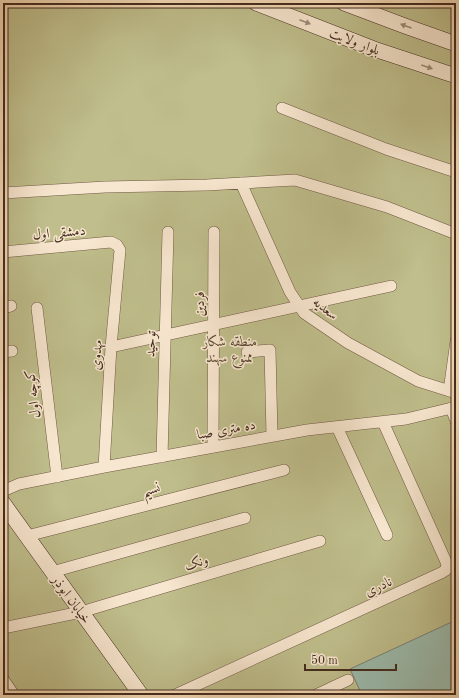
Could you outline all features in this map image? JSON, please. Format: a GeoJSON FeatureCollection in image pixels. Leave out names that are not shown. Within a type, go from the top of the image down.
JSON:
{"type":"FeatureCollection","features":[{"type":"Feature","properties":{"kind":"main road","name":"بلوار ولایت"},"geometry":{"type":"LineString","coordinates":[[256,3],[374,49],[456,76]]}},
{"type":"Feature","properties":{"kind":"main road"},"geometry":{"type":"LineString","coordinates":[[344,3],[456,44]]}},
{"type":"Feature","properties":{"kind":"main road","name":"خیابان ابوذر"},"geometry":{"type":"LineString","coordinates":[[3,504],[9,521],[27,536],[141,695]]}},
{"type":"Feature","properties":{"kind":"street"},"geometry":{"type":"LineString","coordinates":[[282,108],[386,149],[456,172]]}},
{"type":"Feature","properties":{"kind":"street"},"geometry":{"type":"LineString","coordinates":[[3,193],[105,187],[200,185],[295,180],[387,207],[456,234]]}},
{"type":"Feature","properties":{"kind":"street","name":"سعدیه"},"geometry":{"type":"LineString","coordinates":[[241,183],[290,292],[304,313],[348,343],[418,381],[452,392]]}},
{"type":"Feature","properties":{"kind":"street","name":"توحید"},"geometry":{"type":"LineString","coordinates":[[162,457],[168,232]]}},
{"type":"Feature","properties":{"kind":"street","name":"فردین"},"geometry":{"type":"LineString","coordinates":[[213,447],[214,232]]}},
{"type":"Feature","properties":{"kind":"street","name":"دمشقی اول"},"geometry":{"type":"LineString","coordinates":[[3,252],[111,242],[117,245]]}},
{"type":"Feature","properties":{"kind":"street","name":"مهدوی"},"geometry":{"type":"LineString","coordinates":[[104,467],[111,347],[120,250],[117,245]]}},
{"type":"Feature","properties":{"kind":"street"},"geometry":{"type":"LineString","coordinates":[[111,347],[391,286]]}},
{"type":"Feature","properties":{"kind":"street","name":"کوچه اول"},"geometry":{"type":"LineString","coordinates":[[37,308],[57,477]]}},
{"type":"Feature","properties":{"kind":"street"},"geometry":{"type":"LineString","coordinates":[[452,392],[456,341]]}},
{"type":"Feature","properties":{"kind":"street"},"geometry":{"type":"LineString","coordinates":[[247,352],[270,350],[272,436]]}},
{"type":"Feature","properties":{"kind":"street"},"geometry":{"type":"LineString","coordinates":[[453,408],[456,421]]}},
{"type":"Feature","properties":{"kind":"street","name":"ده متری صبا"},"geometry":{"type":"LineString","coordinates":[[3,491],[19,484],[272,436],[307,430],[406,419],[453,408]]}},
{"type":"Feature","properties":{"kind":"street","name":"نادری"},"geometry":{"type":"LineString","coordinates":[[175,695],[446,570],[447,564],[383,422]]}},
{"type":"Feature","properties":{"kind":"street"},"geometry":{"type":"LineString","coordinates":[[337,427],[387,535]]}},
{"type":"Feature","properties":{"kind":"street","name":"نسیم"},"geometry":{"type":"LineString","coordinates":[[27,536],[284,470]]}},
{"type":"Feature","properties":{"kind":"street"},"geometry":{"type":"LineString","coordinates":[[52,572],[245,518]]}},
{"type":"Feature","properties":{"kind":"street","name":"ونک"},"geometry":{"type":"LineString","coordinates":[[3,628],[81,612],[320,541]]}},
{"type":"Feature","properties":{"kind":"street"},"geometry":{"type":"LineString","coordinates":[[3,679],[14,695]]}},
{"type":"Feature","properties":{"kind":"street"},"geometry":{"type":"LineString","coordinates":[[316,695],[348,680]]}},
{"type":"Feature","properties":{"kind":"green space","name":"منطقه شکار ممنوع سهند"},"geometry":{"type":"Polygon","coordinates":[[[3,3],[456,3],[456,695],[3,695],[3,3]]]}},
{"type":"Feature","properties":{"kind":"shaded area"},"geometry":{"type":"Polygon","coordinates":[[[456,620],[456,695],[362,695],[350,669],[456,620]]]}}]}
